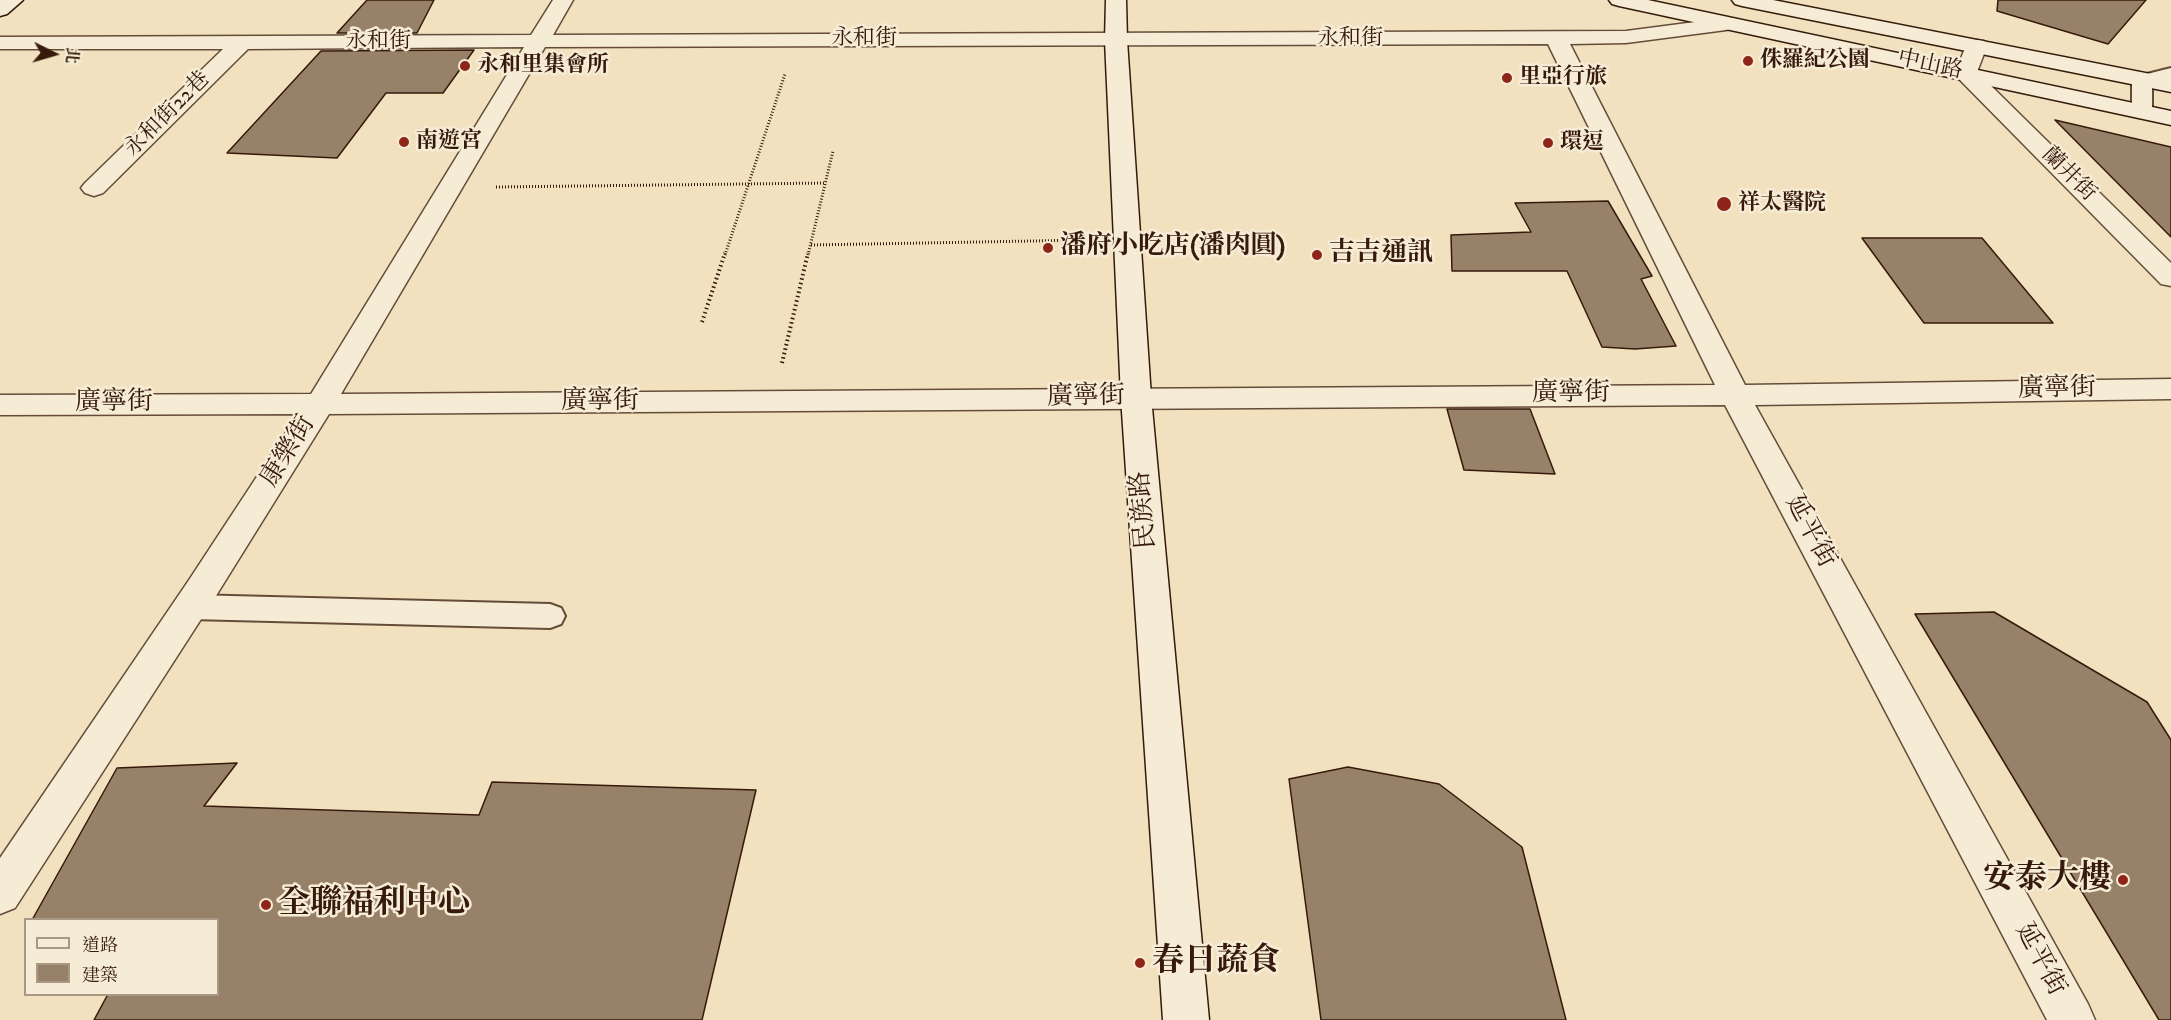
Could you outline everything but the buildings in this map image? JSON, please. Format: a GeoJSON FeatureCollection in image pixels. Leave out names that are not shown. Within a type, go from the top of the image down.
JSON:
{"type":"FeatureCollection","features":[{"type":"Feature","properties":{"kind":"street"},"geometry":{"type":"LineString","coordinates":[[0,10],[13,0]]}},
{"type":"Feature","properties":{"kind":"street","name":"康樂街"},"geometry":{"type":"LineString","coordinates":[[0,894],[191,607],[320,404],[563,0]]}},
{"type":"Feature","properties":{"kind":"street","name":"民族路"},"geometry":{"type":"LineString","coordinates":[[1116,0],[1116,40],[1136,397],[1186,1020]]}},
{"type":"Feature","properties":{"kind":"street","name":"中山路"},"geometry":{"type":"LineString","coordinates":[[1619,0],[2171,118]]}},
{"type":"Feature","properties":{"kind":"street"},"geometry":{"type":"LineString","coordinates":[[1726,24],[1748,1]]}},
{"type":"Feature","properties":{"kind":"street","name":"中山路"},"geometry":{"type":"LineString","coordinates":[[1748,1],[2171,85]]}},
{"type":"Feature","properties":{"kind":"street","name":"永和街"},"geometry":{"type":"LineString","coordinates":[[0,44],[796,39],[1626,38],[1726,24]]}},
{"type":"Feature","properties":{"kind":"street","name":"延平街"},"geometry":{"type":"LineString","coordinates":[[1556,38],[1735,395],[2072,1020]]}},
{"type":"Feature","properties":{"kind":"street","name":"永和街22巷"},"geometry":{"type":"LineString","coordinates":[[94,188],[241,43]]}},
{"type":"Feature","properties":{"kind":"street"},"geometry":{"type":"LineString","coordinates":[[1966,73],[1976,46]]}},
{"type":"Feature","properties":{"kind":"street","name":"蘭井街"},"geometry":{"type":"LineString","coordinates":[[1966,73],[2171,278]]}},
{"type":"Feature","properties":{"kind":"street","name":"廣寧街"},"geometry":{"type":"LineString","coordinates":[[0,405],[1735,395],[2171,389]]}},
{"type":"Feature","properties":{"kind":"lane"},"geometry":{"type":"LineString","coordinates":[[2142,112],[2142,81],[2171,74]]}},
{"type":"Feature","properties":{"kind":"lane"},"geometry":{"type":"LineString","coordinates":[[191,607],[550,616]]}},
{"type":"Feature","properties":{"kind":"path"},"geometry":{"type":"LineString","coordinates":[[702,322],[796,39]]}},
{"type":"Feature","properties":{"kind":"path"},"geometry":{"type":"LineString","coordinates":[[772,402],[833,151]]}},
{"type":"Feature","properties":{"kind":"path"},"geometry":{"type":"LineString","coordinates":[[452,188],[826,183]]}},
{"type":"Feature","properties":{"kind":"path"},"geometry":{"type":"LineString","coordinates":[[811,244],[1128,240]]}},
{"type":"Feature","properties":{"kind":"place","name":"侏羅紀公園"},"geometry":{"type":"Point","coordinates":[1748,61]}},
{"type":"Feature","properties":{"kind":"place","name":"永和里集會所"},"geometry":{"type":"Point","coordinates":[465,66]}},
{"type":"Feature","properties":{"kind":"place","name":"里亞行旅"},"geometry":{"type":"Point","coordinates":[1507,78]}},
{"type":"Feature","properties":{"kind":"place","name":"南遊宮"},"geometry":{"type":"Point","coordinates":[404,142]}},
{"type":"Feature","properties":{"kind":"place","name":"環逗"},"geometry":{"type":"Point","coordinates":[1548,143]}},
{"type":"Feature","properties":{"kind":"place","name":"祥太醫院"},"geometry":{"type":"Point","coordinates":[1724,204]}},
{"type":"Feature","properties":{"kind":"place","name":"潘府小吃店(潘肉圓)"},"geometry":{"type":"Point","coordinates":[1048,248]}},
{"type":"Feature","properties":{"kind":"place","name":"吉吉通訊"},"geometry":{"type":"Point","coordinates":[1317,255]}},
{"type":"Feature","properties":{"kind":"place","name":"安泰大樓"},"geometry":{"type":"Point","coordinates":[2123,880]}},
{"type":"Feature","properties":{"kind":"place","name":"全聯福利中心"},"geometry":{"type":"Point","coordinates":[266,905]}},
{"type":"Feature","properties":{"kind":"place","name":"春日蔬食"},"geometry":{"type":"Point","coordinates":[1140,963]}}]}
